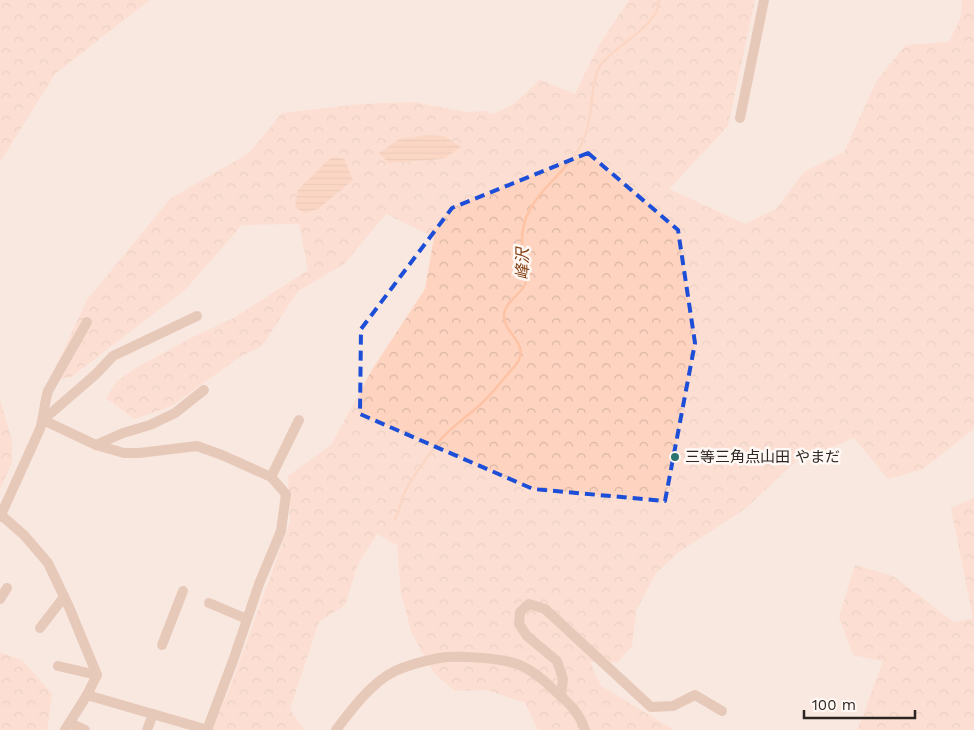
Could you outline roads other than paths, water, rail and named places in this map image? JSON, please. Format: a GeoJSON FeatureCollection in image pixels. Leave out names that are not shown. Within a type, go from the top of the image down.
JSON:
{"type":"FeatureCollection","features":[{"type":"Feature","properties":{"kind":"street"},"geometry":{"type":"LineString","coordinates":[[740,118],[764,0]]}},
{"type":"Feature","properties":{"kind":"street"},"geometry":{"type":"LineString","coordinates":[[43,420],[96,374],[113,356],[197,316]]}},
{"type":"Feature","properties":{"kind":"street"},"geometry":{"type":"LineString","coordinates":[[85,730],[68,726],[97,675],[48,564],[24,535],[1,516],[43,420],[48,392],[87,322]]}},
{"type":"Feature","properties":{"kind":"street"},"geometry":{"type":"LineString","coordinates":[[96,445],[123,433],[150,425],[175,413],[204,390]]}},
{"type":"Feature","properties":{"kind":"street"},"geometry":{"type":"LineString","coordinates":[[43,420],[96,445],[124,453],[197,446],[271,477],[286,494],[281,531],[259,584],[208,730],[87,695]]}},
{"type":"Feature","properties":{"kind":"street"},"geometry":{"type":"LineString","coordinates":[[271,477],[299,420]]}},
{"type":"Feature","properties":{"kind":"street"},"geometry":{"type":"LineString","coordinates":[[0,599],[7,588]]}},
{"type":"Feature","properties":{"kind":"street"},"geometry":{"type":"LineString","coordinates":[[162,646],[183,592]]}},
{"type":"Feature","properties":{"kind":"street"},"geometry":{"type":"LineString","coordinates":[[40,628],[64,597]]}},
{"type":"Feature","properties":{"kind":"street"},"geometry":{"type":"LineString","coordinates":[[208,603],[247,618]]}},
{"type":"Feature","properties":{"kind":"street"},"geometry":{"type":"LineString","coordinates":[[561,696],[563,679],[557,662],[527,636],[519,624],[520,612],[529,604],[544,609],[651,707],[673,706],[695,695],[722,711]]}},
{"type":"Feature","properties":{"kind":"street"},"geometry":{"type":"LineString","coordinates":[[336,730],[372,686],[394,672],[440,658],[474,657],[520,665],[541,677],[572,706],[581,719],[584,730]]}},
{"type":"Feature","properties":{"kind":"street"},"geometry":{"type":"LineString","coordinates":[[58,666],[97,675]]}},
{"type":"Feature","properties":{"kind":"street"},"geometry":{"type":"LineString","coordinates":[[147,730],[153,714]]}},
{"type":"Feature","properties":{"kind":"waterway","name":"峰沢"},"geometry":{"type":"LineString","coordinates":[[395,519],[409,484],[438,442],[485,400],[519,360],[520,348],[507,328],[504,316],[507,306],[524,287],[527,278],[522,239],[526,218],[539,196],[580,148],[588,128],[595,78],[602,63],[650,21],[657,11],[659,0]]}},
{"type":"Feature","properties":{"kind":"place","name":"三等三角点山田 やまだ"},"geometry":{"type":"Point","coordinates":[675,457]}}]}
